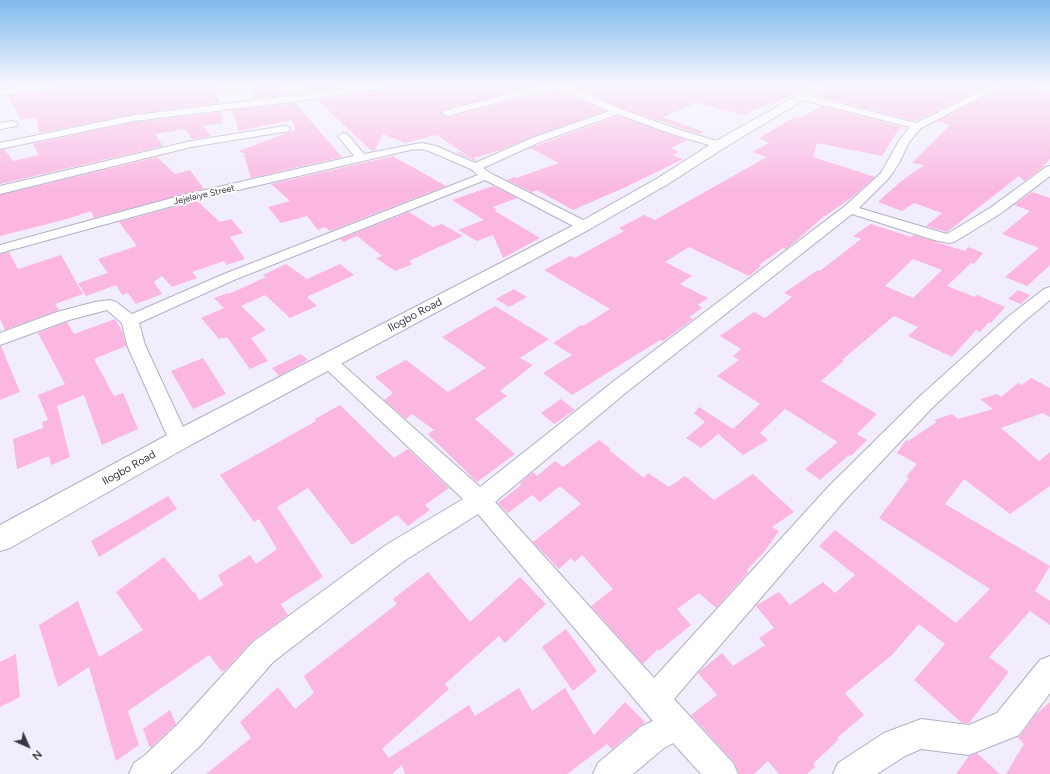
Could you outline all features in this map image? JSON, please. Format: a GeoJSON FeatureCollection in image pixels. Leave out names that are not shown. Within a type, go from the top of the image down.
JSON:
{"type":"FeatureCollection","features":[{"type":"Feature","properties":{"kind":"main road","name":"Ilogbo Road"},"geometry":{"type":"LineString","coordinates":[[0,539],[179,440],[584,226],[663,181],[719,145],[762,120]]}},
{"type":"Feature","properties":{"kind":"street"},"geometry":{"type":"LineString","coordinates":[[0,146],[124,120]]}},
{"type":"Feature","properties":{"kind":"street"},"geometry":{"type":"LineString","coordinates":[[130,321],[229,277],[480,172],[536,140],[592,120]]}},
{"type":"Feature","properties":{"kind":"street"},"geometry":{"type":"LineString","coordinates":[[645,120],[719,145]]}},
{"type":"Feature","properties":{"kind":"street"},"geometry":{"type":"LineString","coordinates":[[894,120],[917,126]]}},
{"type":"Feature","properties":{"kind":"street"},"geometry":{"type":"LineString","coordinates":[[145,774],[155,767],[188,735],[263,652],[395,553],[480,501],[621,386],[850,209],[885,174],[893,163],[904,141],[917,126],[929,120]]}},
{"type":"Feature","properties":{"kind":"street"},"geometry":{"type":"LineString","coordinates":[[0,126],[13,124]]}},
{"type":"Feature","properties":{"kind":"street"},"geometry":{"type":"LineString","coordinates":[[0,190],[191,144],[285,129]]}},
{"type":"Feature","properties":{"kind":"street"},"geometry":{"type":"LineString","coordinates":[[343,136],[361,158]]}},
{"type":"Feature","properties":{"kind":"street","name":"Jejelaiye Street"},"geometry":{"type":"LineString","coordinates":[[0,249],[188,198],[410,147],[427,147],[480,172],[584,226]]}},
{"type":"Feature","properties":{"kind":"street"},"geometry":{"type":"LineString","coordinates":[[850,209],[949,239],[995,211],[1050,170]]}},
{"type":"Feature","properties":{"kind":"street"},"geometry":{"type":"LineString","coordinates":[[655,701],[669,681],[723,623],[837,492],[925,403],[1015,320],[1050,292]]}},
{"type":"Feature","properties":{"kind":"street"},"geometry":{"type":"LineString","coordinates":[[0,339],[63,316],[95,307],[110,305],[130,321],[136,345],[179,440]]}},
{"type":"Feature","properties":{"kind":"street"},"geometry":{"type":"LineString","coordinates":[[328,361],[480,501],[655,701],[722,774]]}},
{"type":"Feature","properties":{"kind":"street"},"geometry":{"type":"LineString","coordinates":[[849,774],[895,744],[921,734],[969,740],[1008,724],[1050,670]]}},
{"type":"Feature","properties":{"kind":"street"},"geometry":{"type":"LineString","coordinates":[[610,774],[653,737],[677,725]]}},
{"type":"Feature","properties":{"kind":"building"},"geometry":{"type":"Polygon","coordinates":[[[37,120],[103,120],[39,133],[37,120]]]}},
{"type":"Feature","properties":{"kind":"building"},"geometry":{"type":"Polygon","coordinates":[[[150,120],[222,120],[223,123],[203,126],[211,136],[192,139],[185,129],[155,134],[163,146],[0,184],[0,150],[5,150],[13,161],[39,155],[33,144],[134,122],[150,120]]]}},
{"type":"Feature","properties":{"kind":"building"},"geometry":{"type":"Polygon","coordinates":[[[235,120],[291,120],[238,131],[235,120]]]}},
{"type":"Feature","properties":{"kind":"building"},"geometry":{"type":"Polygon","coordinates":[[[292,120],[310,120],[342,157],[251,178],[244,155],[247,155],[239,151],[295,130],[292,120]]]}},
{"type":"Feature","properties":{"kind":"building"},"geometry":{"type":"Polygon","coordinates":[[[339,120],[579,120],[501,150],[473,158],[477,160],[475,161],[457,153],[460,152],[472,158],[436,135],[405,143],[383,134],[375,150],[372,151],[339,120]]]}},
{"type":"Feature","properties":{"kind":"building"},"geometry":{"type":"Polygon","coordinates":[[[607,120],[630,120],[687,140],[671,148],[679,152],[672,155],[683,159],[628,186],[573,210],[537,190],[532,192],[507,180],[559,163],[530,148],[607,120]]]}},
{"type":"Feature","properties":{"kind":"building"},"geometry":{"type":"Polygon","coordinates":[[[658,120],[672,120],[704,132],[699,134],[658,120]]]}},
{"type":"Feature","properties":{"kind":"building"},"geometry":{"type":"Polygon","coordinates":[[[790,120],[876,120],[902,127],[897,132],[882,156],[817,143],[813,157],[875,177],[851,198],[824,216],[786,249],[783,248],[759,265],[761,266],[749,276],[689,247],[665,262],[692,276],[680,284],[708,298],[698,305],[702,308],[689,317],[693,319],[663,341],[660,340],[572,395],[543,373],[572,355],[553,343],[610,309],[544,270],[570,256],[575,258],[615,236],[624,231],[619,228],[644,215],[655,220],[767,157],[752,152],[769,143],[759,138],[790,120]]]}},
{"type":"Feature","properties":{"kind":"building"},"geometry":{"type":"Polygon","coordinates":[[[1050,120],[1050,159],[1041,169],[1024,181],[1019,176],[947,232],[926,226],[942,213],[914,203],[902,211],[878,202],[900,182],[924,165],[912,163],[950,125],[937,121],[1050,120]]]}},
{"type":"Feature","properties":{"kind":"building"},"geometry":{"type":"Polygon","coordinates":[[[393,156],[446,186],[330,231],[325,227],[318,230],[307,216],[281,223],[268,207],[290,201],[271,184],[393,156]]]}},
{"type":"Feature","properties":{"kind":"building"},"geometry":{"type":"Polygon","coordinates":[[[157,157],[175,174],[190,170],[204,189],[94,218],[91,211],[67,219],[0,236],[0,195],[157,157]]]}},
{"type":"Feature","properties":{"kind":"building"},"geometry":{"type":"Polygon","coordinates":[[[493,186],[517,198],[493,207],[497,210],[495,211],[540,238],[503,258],[493,235],[477,241],[458,230],[484,220],[452,200],[493,186]]]}},
{"type":"Feature","properties":{"kind":"building"},"geometry":{"type":"Polygon","coordinates":[[[1032,192],[1050,198],[1050,265],[1027,286],[1005,277],[1039,248],[1002,234],[1030,211],[1014,205],[1032,192]]]}},
{"type":"Feature","properties":{"kind":"building"},"geometry":{"type":"Polygon","coordinates":[[[197,201],[220,222],[231,219],[243,233],[230,237],[245,259],[226,265],[224,261],[192,272],[197,278],[172,287],[162,276],[154,282],[162,294],[136,304],[128,293],[122,295],[116,285],[86,296],[78,283],[108,273],[98,259],[137,246],[119,222],[197,201]]]}},
{"type":"Feature","properties":{"kind":"building"},"geometry":{"type":"Polygon","coordinates":[[[409,212],[433,227],[442,224],[463,236],[409,261],[413,264],[395,271],[376,258],[382,256],[357,236],[344,242],[340,239],[409,212]]]}},
{"type":"Feature","properties":{"kind":"building"},"geometry":{"type":"Polygon","coordinates":[[[871,224],[911,237],[914,235],[965,251],[968,247],[983,253],[974,264],[971,263],[947,286],[975,297],[977,295],[1005,307],[991,323],[989,322],[980,332],[976,330],[952,357],[908,336],[918,327],[894,316],[842,360],[844,361],[821,381],[877,414],[857,434],[867,440],[851,456],[849,455],[820,480],[805,469],[838,442],[785,409],[760,433],[768,440],[743,455],[718,434],[701,448],[686,438],[705,422],[694,413],[699,407],[733,429],[760,404],[717,376],[739,360],[733,356],[741,349],[720,336],[754,312],[765,318],[792,297],[784,293],[818,270],[820,271],[861,239],[853,236],[871,224]],[[913,259],[885,286],[913,298],[942,270],[913,259]]]}},
{"type":"Feature","properties":{"kind":"building"},"geometry":{"type":"Polygon","coordinates":[[[9,252],[18,269],[61,255],[83,294],[55,304],[59,310],[5,330],[0,319],[0,254],[9,252]]]}},
{"type":"Feature","properties":{"kind":"building"},"geometry":{"type":"Polygon","coordinates":[[[286,264],[307,279],[340,264],[354,275],[307,297],[317,306],[290,318],[265,295],[241,306],[266,330],[251,338],[268,361],[250,369],[227,337],[219,339],[201,318],[224,308],[214,298],[228,293],[229,294],[266,277],[263,275],[286,264]]]}},
{"type":"Feature","properties":{"kind":"building"},"geometry":{"type":"Polygon","coordinates":[[[514,289],[527,297],[509,307],[496,299],[514,289]]]}},
{"type":"Feature","properties":{"kind":"building"},"geometry":{"type":"Polygon","coordinates":[[[1018,290],[1030,295],[1021,304],[1008,299],[1018,290]]]}},
{"type":"Feature","properties":{"kind":"building"},"geometry":{"type":"Polygon","coordinates":[[[495,306],[549,339],[520,358],[533,365],[500,391],[507,396],[475,419],[515,454],[477,482],[428,434],[434,430],[412,414],[406,419],[384,400],[393,393],[375,377],[406,360],[448,392],[486,368],[442,337],[495,306]]]}},
{"type":"Feature","properties":{"kind":"building"},"geometry":{"type":"Polygon","coordinates":[[[115,319],[122,331],[126,346],[94,359],[114,396],[123,393],[138,429],[102,445],[84,395],[57,406],[70,457],[51,465],[49,456],[17,469],[13,439],[43,428],[42,422],[48,420],[38,395],[65,384],[38,333],[67,322],[74,334],[115,319]]]}},
{"type":"Feature","properties":{"kind":"building"},"geometry":{"type":"Polygon","coordinates":[[[0,346],[20,392],[0,400],[0,346]]]}},
{"type":"Feature","properties":{"kind":"building"},"geometry":{"type":"Polygon","coordinates":[[[301,354],[308,360],[279,376],[272,368],[301,354]]]}},
{"type":"Feature","properties":{"kind":"building"},"geometry":{"type":"Polygon","coordinates":[[[203,358],[226,394],[193,409],[171,371],[203,358]]]}},
{"type":"Feature","properties":{"kind":"building"},"geometry":{"type":"Polygon","coordinates":[[[1031,378],[1050,388],[1050,417],[1043,413],[1001,428],[1039,461],[1050,452],[1050,486],[1010,514],[964,479],[945,504],[1050,566],[1035,591],[1050,601],[1050,625],[1030,611],[989,657],[1009,672],[969,723],[962,723],[914,680],[945,644],[919,624],[892,655],[845,693],[864,715],[837,738],[839,739],[813,764],[815,767],[807,774],[779,774],[768,761],[754,774],[739,774],[734,762],[691,715],[717,695],[698,673],[722,653],[733,666],[765,645],[759,638],[774,628],[756,606],[757,605],[779,592],[790,605],[823,582],[835,593],[855,575],[819,546],[835,530],[956,623],[990,589],[879,518],[909,478],[906,477],[917,464],[897,453],[906,440],[908,441],[937,422],[934,420],[952,414],[958,419],[993,409],[980,399],[997,394],[1001,397],[1018,383],[1022,385],[1031,378]]]}},
{"type":"Feature","properties":{"kind":"building"},"geometry":{"type":"Polygon","coordinates":[[[561,399],[575,410],[554,424],[541,413],[561,399]]]}},
{"type":"Feature","properties":{"kind":"building"},"geometry":{"type":"Polygon","coordinates":[[[340,405],[394,458],[408,449],[449,488],[425,505],[430,510],[408,526],[397,515],[352,545],[308,488],[277,507],[323,577],[281,604],[288,615],[252,641],[222,672],[209,655],[128,711],[139,745],[116,761],[89,667],[58,687],[39,625],[78,601],[99,657],[143,630],[116,592],[164,557],[194,593],[195,592],[199,601],[223,585],[218,575],[250,555],[256,564],[277,549],[259,519],[254,522],[220,475],[316,421],[315,419],[340,405]]]}},
{"type":"Feature","properties":{"kind":"building"},"geometry":{"type":"Polygon","coordinates":[[[599,440],[644,478],[648,473],[669,487],[685,476],[714,500],[753,474],[794,512],[772,527],[779,531],[764,552],[747,570],[748,572],[716,608],[699,593],[677,609],[691,625],[659,651],[658,649],[643,664],[591,606],[613,589],[582,555],[575,562],[571,558],[559,569],[533,542],[581,504],[560,486],[540,502],[532,495],[508,513],[498,503],[521,485],[520,483],[533,472],[537,476],[555,461],[563,467],[599,440]]]}},
{"type":"Feature","properties":{"kind":"building"},"geometry":{"type":"Polygon","coordinates":[[[168,496],[177,509],[99,557],[91,541],[168,496]]]}},
{"type":"Feature","properties":{"kind":"building"},"geometry":{"type":"Polygon","coordinates":[[[428,572],[470,622],[520,577],[546,604],[505,643],[499,636],[445,684],[449,689],[382,749],[389,758],[469,705],[475,716],[519,688],[532,711],[565,688],[594,735],[625,702],[645,722],[612,749],[607,744],[567,774],[405,774],[402,765],[392,774],[206,774],[251,738],[240,722],[278,687],[295,709],[314,693],[304,676],[397,604],[393,599],[428,572]]]}},
{"type":"Feature","properties":{"kind":"building"},"geometry":{"type":"Polygon","coordinates":[[[566,629],[597,671],[573,691],[542,647],[566,629]]]}},
{"type":"Feature","properties":{"kind":"building"},"geometry":{"type":"Polygon","coordinates":[[[16,654],[20,697],[0,707],[0,662],[16,654]]]}},
{"type":"Feature","properties":{"kind":"building"},"geometry":{"type":"Polygon","coordinates":[[[1050,702],[1050,774],[1006,774],[1024,744],[1017,737],[1020,736],[1036,714],[1050,702]]]}},
{"type":"Feature","properties":{"kind":"building"},"geometry":{"type":"Polygon","coordinates":[[[170,710],[176,724],[150,748],[143,729],[170,710]]]}},
{"type":"Feature","properties":{"kind":"building"},"geometry":{"type":"Polygon","coordinates":[[[977,753],[1000,774],[956,774],[969,756],[977,753]]]}}]}
